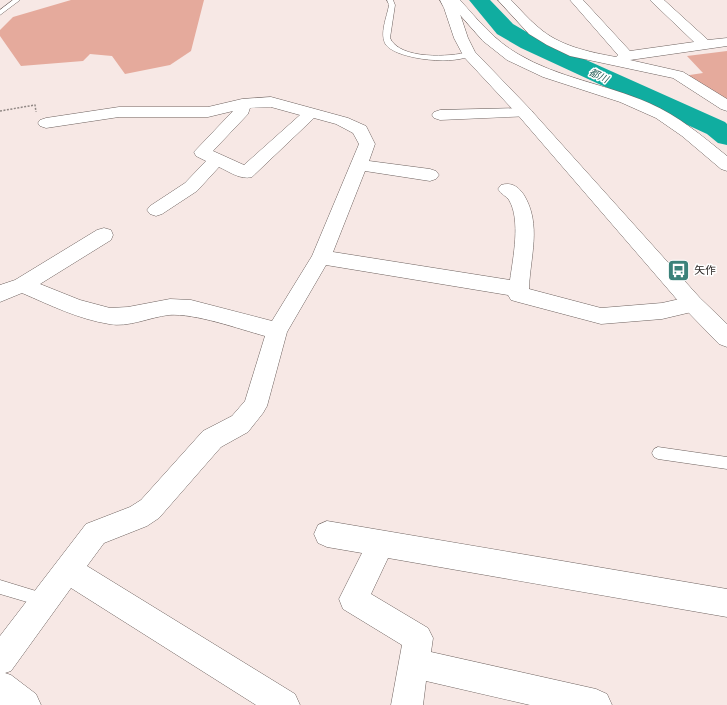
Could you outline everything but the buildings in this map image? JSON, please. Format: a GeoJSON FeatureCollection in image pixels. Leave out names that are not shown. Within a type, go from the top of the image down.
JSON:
{"type":"FeatureCollection","features":[{"type":"Feature","properties":{"kind":"street"},"geometry":{"type":"LineString","coordinates":[[446,0],[469,54],[525,113],[693,304],[727,338]]}},
{"type":"Feature","properties":{"kind":"street"},"geometry":{"type":"LineString","coordinates":[[453,0],[494,43],[511,56],[541,72],[621,98],[662,115],[684,130],[727,165]]}},
{"type":"Feature","properties":{"kind":"street"},"geometry":{"type":"LineString","coordinates":[[504,0],[534,31],[575,53],[622,59],[678,75],[727,106]]}},
{"type":"Feature","properties":{"kind":"street"},"geometry":{"type":"LineString","coordinates":[[576,0],[622,59]]}},
{"type":"Feature","properties":{"kind":"street"},"geometry":{"type":"LineString","coordinates":[[656,0],[705,45]]}},
{"type":"Feature","properties":{"kind":"street"},"geometry":{"type":"LineString","coordinates":[[622,59],[727,42]]}},
{"type":"Feature","properties":{"kind":"street"},"geometry":{"type":"LineString","coordinates":[[0,660],[95,533],[138,517],[150,509],[212,439],[240,424],[255,406],[277,331],[321,257],[367,144],[360,130],[342,121],[271,102],[242,104],[208,112],[118,112],[46,123]]}},
{"type":"Feature","properties":{"kind":"street"},"geometry":{"type":"LineString","coordinates":[[242,104],[242,111],[202,152],[246,172],[310,113]]}},
{"type":"Feature","properties":{"kind":"street"},"geometry":{"type":"LineString","coordinates":[[440,116],[525,113]]}},
{"type":"Feature","properties":{"kind":"street"},"geometry":{"type":"LineString","coordinates":[[156,210],[191,188],[217,159]]}},
{"type":"Feature","properties":{"kind":"street"},"geometry":{"type":"LineString","coordinates":[[359,165],[430,175]]}},
{"type":"Feature","properties":{"kind":"street"},"geometry":{"type":"LineString","coordinates":[[507,189],[516,197],[523,214],[525,244],[518,294],[601,316],[662,311],[693,304]]}},
{"type":"Feature","properties":{"kind":"street"},"geometry":{"type":"LineString","coordinates":[[0,294],[22,285],[104,235]]}},
{"type":"Feature","properties":{"kind":"street"},"geometry":{"type":"LineString","coordinates":[[321,257],[368,266],[519,289]]}},
{"type":"Feature","properties":{"kind":"street"},"geometry":{"type":"LineString","coordinates":[[22,285],[76,307],[110,316],[128,315],[170,307],[191,308],[277,331]]}},
{"type":"Feature","properties":{"kind":"street"},"geometry":{"type":"LineString","coordinates":[[327,534],[727,603]]}},
{"type":"Feature","properties":{"kind":"street"},"geometry":{"type":"LineString","coordinates":[[381,544],[353,599],[418,638],[407,705]]}},
{"type":"Feature","properties":{"kind":"street"},"geometry":{"type":"LineString","coordinates":[[67,570],[284,705]]}},
{"type":"Feature","properties":{"kind":"street"},"geometry":{"type":"LineString","coordinates":[[414,663],[596,705]]}},
{"type":"Feature","properties":{"kind":"street"},"geometry":{"type":"LineString","coordinates":[[0,686],[25,705]]}},
{"type":"Feature","properties":{"kind":"lane"},"geometry":{"type":"LineString","coordinates":[[0,13],[17,0]]}},
{"type":"Feature","properties":{"kind":"lane"},"geometry":{"type":"LineString","coordinates":[[390,0],[392,5],[387,39],[391,47],[401,52],[426,56],[450,58],[469,54]]}},
{"type":"Feature","properties":{"kind":"lane"},"geometry":{"type":"LineString","coordinates":[[658,453],[727,463]]}},
{"type":"Feature","properties":{"kind":"lane"},"geometry":{"type":"LineString","coordinates":[[0,587],[45,600]]}},
{"type":"Feature","properties":{"kind":"path"},"geometry":{"type":"LineString","coordinates":[[0,111],[34,105],[38,123],[46,123]]}},
{"type":"Feature","properties":{"kind":"shaded area"},"geometry":{"type":"Polygon","coordinates":[[[71,0],[204,0],[191,51],[170,65],[125,74],[112,56],[90,54],[83,61],[21,66],[0,36],[0,30],[13,17],[71,0]]]}},
{"type":"Feature","properties":{"kind":"shaded area"},"geometry":{"type":"Polygon","coordinates":[[[727,51],[727,102],[683,76],[703,73],[687,56],[727,51]]]}},
{"type":"Feature","properties":{"kind":"waterway","name":"都川"},"geometry":{"type":"LineString","coordinates":[[479,0],[505,29],[529,43],[716,128],[727,137]]}},
{"type":"Feature","properties":{"kind":"place","name":"矢作"},"geometry":{"type":"Point","coordinates":[678,270]}}]}
